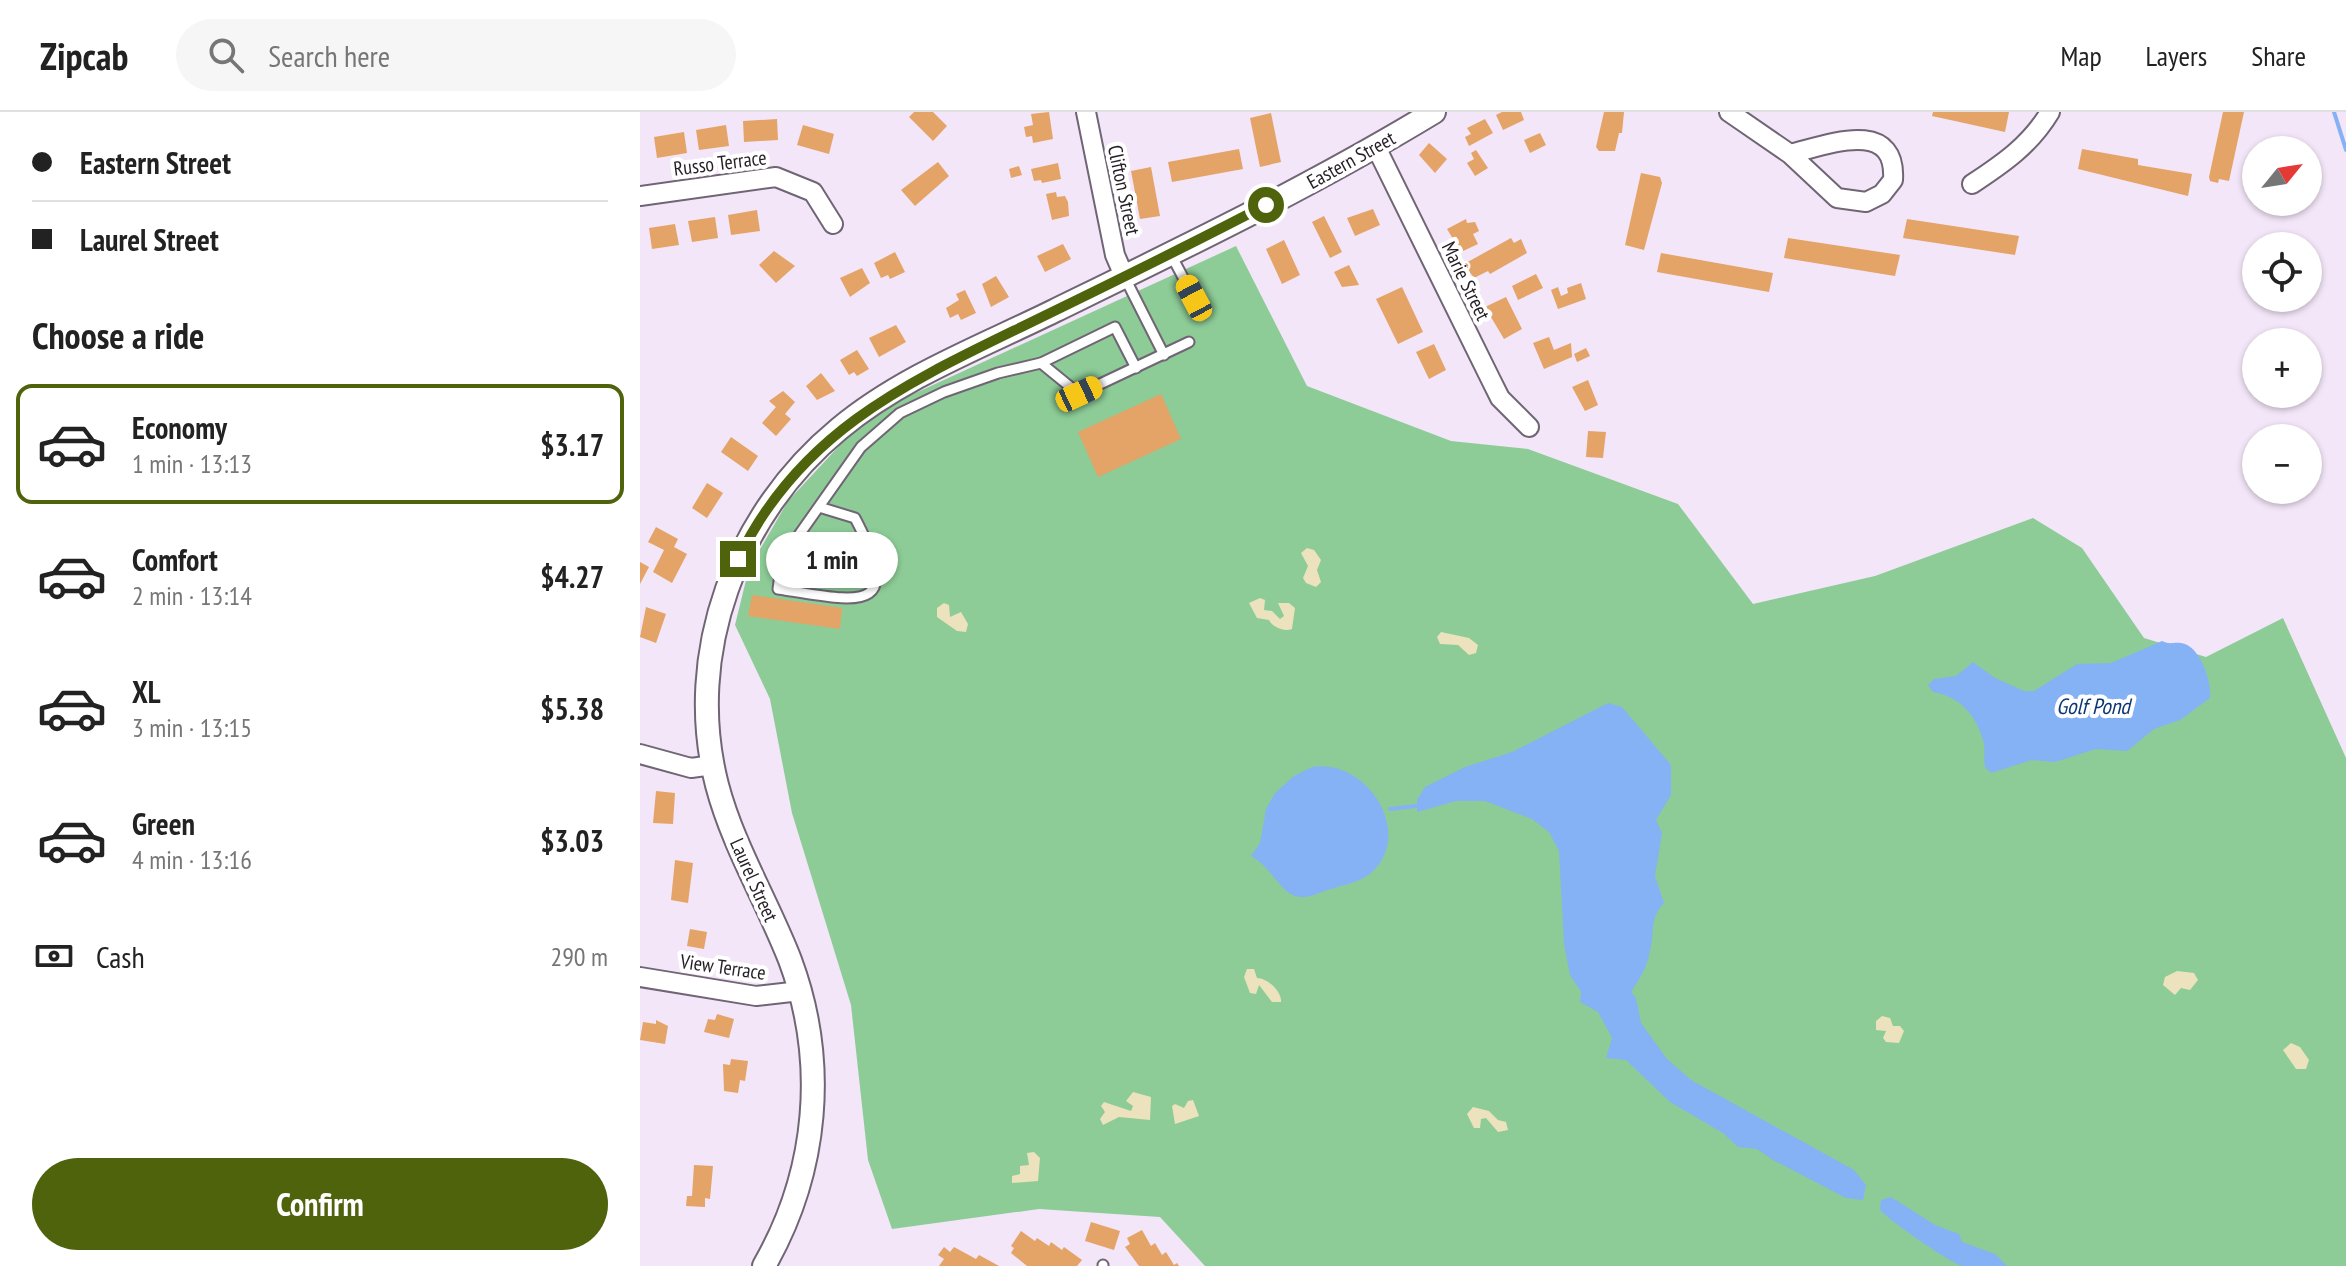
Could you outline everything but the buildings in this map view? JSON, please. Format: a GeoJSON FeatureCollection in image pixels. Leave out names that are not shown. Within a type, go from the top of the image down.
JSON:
{"type":"FeatureCollection","features":[{"type":"Feature","properties":{"kind":"street","name":"Clifton Street"},"geometry":{"type":"LineString","coordinates":[[1086,112],[1115,255],[1124,276]]}},
{"type":"Feature","properties":{"kind":"street","name":"Eastern Street"},"geometry":{"type":"LineString","coordinates":[[775,496],[827,439],[877,402],[1376,147],[1434,112]]}},
{"type":"Feature","properties":{"kind":"street"},"geometry":{"type":"LineString","coordinates":[[1729,112],[1790,154],[1828,193],[1847,202],[1875,199],[1893,180],[1891,158],[1876,144],[1859,138],[1790,154]]}},
{"type":"Feature","properties":{"kind":"street"},"geometry":{"type":"LineString","coordinates":[[1972,184],[2011,159],[2037,134],[2050,112]]}},
{"type":"Feature","properties":{"kind":"street","name":"Marie Street"},"geometry":{"type":"LineString","coordinates":[[1376,147],[1495,389],[1529,427]]}},
{"type":"Feature","properties":{"kind":"street","name":"Russo Terrace"},"geometry":{"type":"LineString","coordinates":[[640,196],[776,177],[813,192],[833,224]]}},
{"type":"Feature","properties":{"kind":"street","name":"Laurel Street"},"geometry":{"type":"LineString","coordinates":[[764,1266],[790,1214],[809,1145],[813,1073],[800,991],[731,828],[713,765],[708,686],[721,606],[750,534],[775,496]]}},
{"type":"Feature","properties":{"kind":"street"},"geometry":{"type":"LineString","coordinates":[[640,754],[691,768],[713,765]]}},
{"type":"Feature","properties":{"kind":"street","name":"View Terrace"},"geometry":{"type":"LineString","coordinates":[[640,977],[756,996],[800,991]]}},
{"type":"Feature","properties":{"kind":"lane"},"geometry":{"type":"LineString","coordinates":[[1170,253],[1194,298]]}},
{"type":"Feature","properties":{"kind":"lane"},"geometry":{"type":"LineString","coordinates":[[1124,276],[1164,355]]}},
{"type":"Feature","properties":{"kind":"lane"},"geometry":{"type":"LineString","coordinates":[[819,507],[855,518],[867,541],[877,572],[875,584],[871,593],[856,601],[778,589],[782,559],[861,447],[900,413],[944,392],[1041,363],[1115,327],[1136,368]]}},
{"type":"Feature","properties":{"kind":"lane"},"geometry":{"type":"LineString","coordinates":[[1041,363],[1079,394],[1189,342]]}},
{"type":"Feature","properties":{"kind":"green space"},"geometry":{"type":"Polygon","coordinates":[[[1236,246],[1307,386],[1451,441],[1528,449],[1678,504],[1753,604],[1875,576],[2033,518],[2082,548],[2144,638],[2206,657],[2283,618],[2346,758],[2346,1266],[1205,1266],[1160,1217],[1039,1209],[892,1229],[868,1160],[851,1005],[792,813],[770,699],[735,625],[749,568],[788,501],[854,430],[898,401],[1236,246]]]}},
{"type":"Feature","properties":{"kind":"sand"},"geometry":{"type":"Polygon","coordinates":[[[1307,548],[1314,550],[1321,560],[1317,570],[1321,582],[1316,587],[1306,583],[1303,578],[1308,566],[1301,553],[1307,548]]]}},
{"type":"Feature","properties":{"kind":"sand"},"geometry":{"type":"Polygon","coordinates":[[[1260,598],[1265,600],[1264,610],[1272,611],[1280,619],[1284,616],[1278,603],[1289,603],[1295,608],[1292,629],[1282,629],[1269,620],[1257,618],[1249,603],[1260,598]]]}},
{"type":"Feature","properties":{"kind":"sand"},"geometry":{"type":"Polygon","coordinates":[[[944,603],[949,605],[950,617],[961,612],[968,624],[966,632],[957,631],[937,617],[937,608],[944,603]]]}},
{"type":"Feature","properties":{"kind":"sand"},"geometry":{"type":"Polygon","coordinates":[[[1441,632],[1469,638],[1478,645],[1476,653],[1469,655],[1458,645],[1440,644],[1437,637],[1441,632]]]}},
{"type":"Feature","properties":{"kind":"sand"},"geometry":{"type":"Polygon","coordinates":[[[1247,969],[1254,969],[1257,978],[1273,986],[1281,1002],[1272,1002],[1259,985],[1256,994],[1250,993],[1244,977],[1247,969]]]}},
{"type":"Feature","properties":{"kind":"sand"},"geometry":{"type":"Polygon","coordinates":[[[2177,971],[2194,973],[2198,980],[2190,990],[2181,988],[2175,995],[2163,985],[2165,977],[2177,971]]]}},
{"type":"Feature","properties":{"kind":"sand"},"geometry":{"type":"Polygon","coordinates":[[[1882,1016],[1890,1018],[1893,1026],[1900,1026],[1904,1031],[1899,1043],[1886,1042],[1883,1038],[1886,1031],[1876,1030],[1876,1021],[1882,1016]]]}},
{"type":"Feature","properties":{"kind":"sand"},"geometry":{"type":"Polygon","coordinates":[[[2291,1043],[2300,1047],[2309,1060],[2306,1069],[2296,1069],[2283,1050],[2291,1043]]]}},
{"type":"Feature","properties":{"kind":"sand"},"geometry":{"type":"Polygon","coordinates":[[[1133,1092],[1151,1097],[1150,1120],[1119,1117],[1103,1125],[1100,1119],[1105,1112],[1101,1106],[1104,1102],[1131,1111],[1133,1106],[1126,1101],[1133,1092]]]}},
{"type":"Feature","properties":{"kind":"sand"},"geometry":{"type":"Polygon","coordinates":[[[1193,1100],[1199,1116],[1175,1124],[1172,1106],[1175,1104],[1184,1108],[1188,1101],[1193,1100]]]}},
{"type":"Feature","properties":{"kind":"sand"},"geometry":{"type":"Polygon","coordinates":[[[1473,1107],[1489,1111],[1498,1120],[1506,1122],[1508,1130],[1498,1132],[1486,1118],[1481,1119],[1480,1128],[1474,1128],[1467,1114],[1473,1107]]]}},
{"type":"Feature","properties":{"kind":"sand"},"geometry":{"type":"Polygon","coordinates":[[[1034,1152],[1040,1158],[1038,1181],[1012,1183],[1012,1176],[1020,1174],[1020,1166],[1029,1165],[1027,1153],[1034,1152]]]}},
{"type":"Feature","properties":{"kind":"water","name":"Golf Pond"},"geometry":{"type":"Polygon","coordinates":[[[2162,641],[2181,643],[2194,650],[2207,674],[2210,698],[2180,720],[2154,729],[2127,751],[2096,749],[2055,762],[2032,760],[1991,773],[1985,767],[1984,743],[1971,715],[1958,702],[1933,692],[1928,685],[1934,679],[1956,676],[1973,662],[1995,678],[2024,691],[2034,691],[2077,664],[2111,663],[2162,641]]]}},
{"type":"Feature","properties":{"kind":"water"},"geometry":{"type":"Polygon","coordinates":[[[1608,703],[1622,707],[1671,765],[1671,795],[1656,820],[1662,833],[1655,876],[1664,903],[1654,920],[1647,963],[1631,992],[1636,998],[1641,1023],[1667,1059],[1691,1080],[1854,1170],[1866,1185],[1863,1200],[1846,1198],[1757,1149],[1738,1147],[1723,1133],[1670,1102],[1626,1060],[1606,1058],[1612,1038],[1598,1012],[1580,1002],[1581,992],[1570,975],[1564,944],[1559,851],[1549,832],[1532,819],[1485,801],[1456,801],[1417,812],[1417,800],[1425,787],[1465,767],[1512,752],[1608,703]]]}},
{"type":"Feature","properties":{"kind":"water"},"geometry":{"type":"Polygon","coordinates":[[[1312,767],[1332,767],[1350,774],[1365,785],[1378,800],[1386,817],[1388,835],[1385,853],[1375,869],[1365,877],[1300,897],[1285,889],[1251,856],[1260,843],[1266,809],[1275,793],[1294,776],[1312,767]]]}},
{"type":"Feature","properties":{"kind":"water"},"geometry":{"type":"Polygon","coordinates":[[[1891,1197],[1935,1225],[1959,1234],[1962,1242],[1995,1254],[2007,1266],[1963,1266],[1946,1258],[1880,1210],[1881,1200],[1891,1197]]]}},
{"type":"Feature","properties":{"kind":"waterway"},"geometry":{"type":"LineString","coordinates":[[2334,112],[2346,150]]}},
{"type":"Feature","properties":{"kind":"waterway"},"geometry":{"type":"LineString","coordinates":[[1390,809],[1416,806]]}},
{"type":"Feature","properties":{"kind":"route"},"geometry":{"type":"LineString","coordinates":[[738,559],[762,515],[793,474],[827,439],[859,413],[929,373],[1266,205]]}}]}
